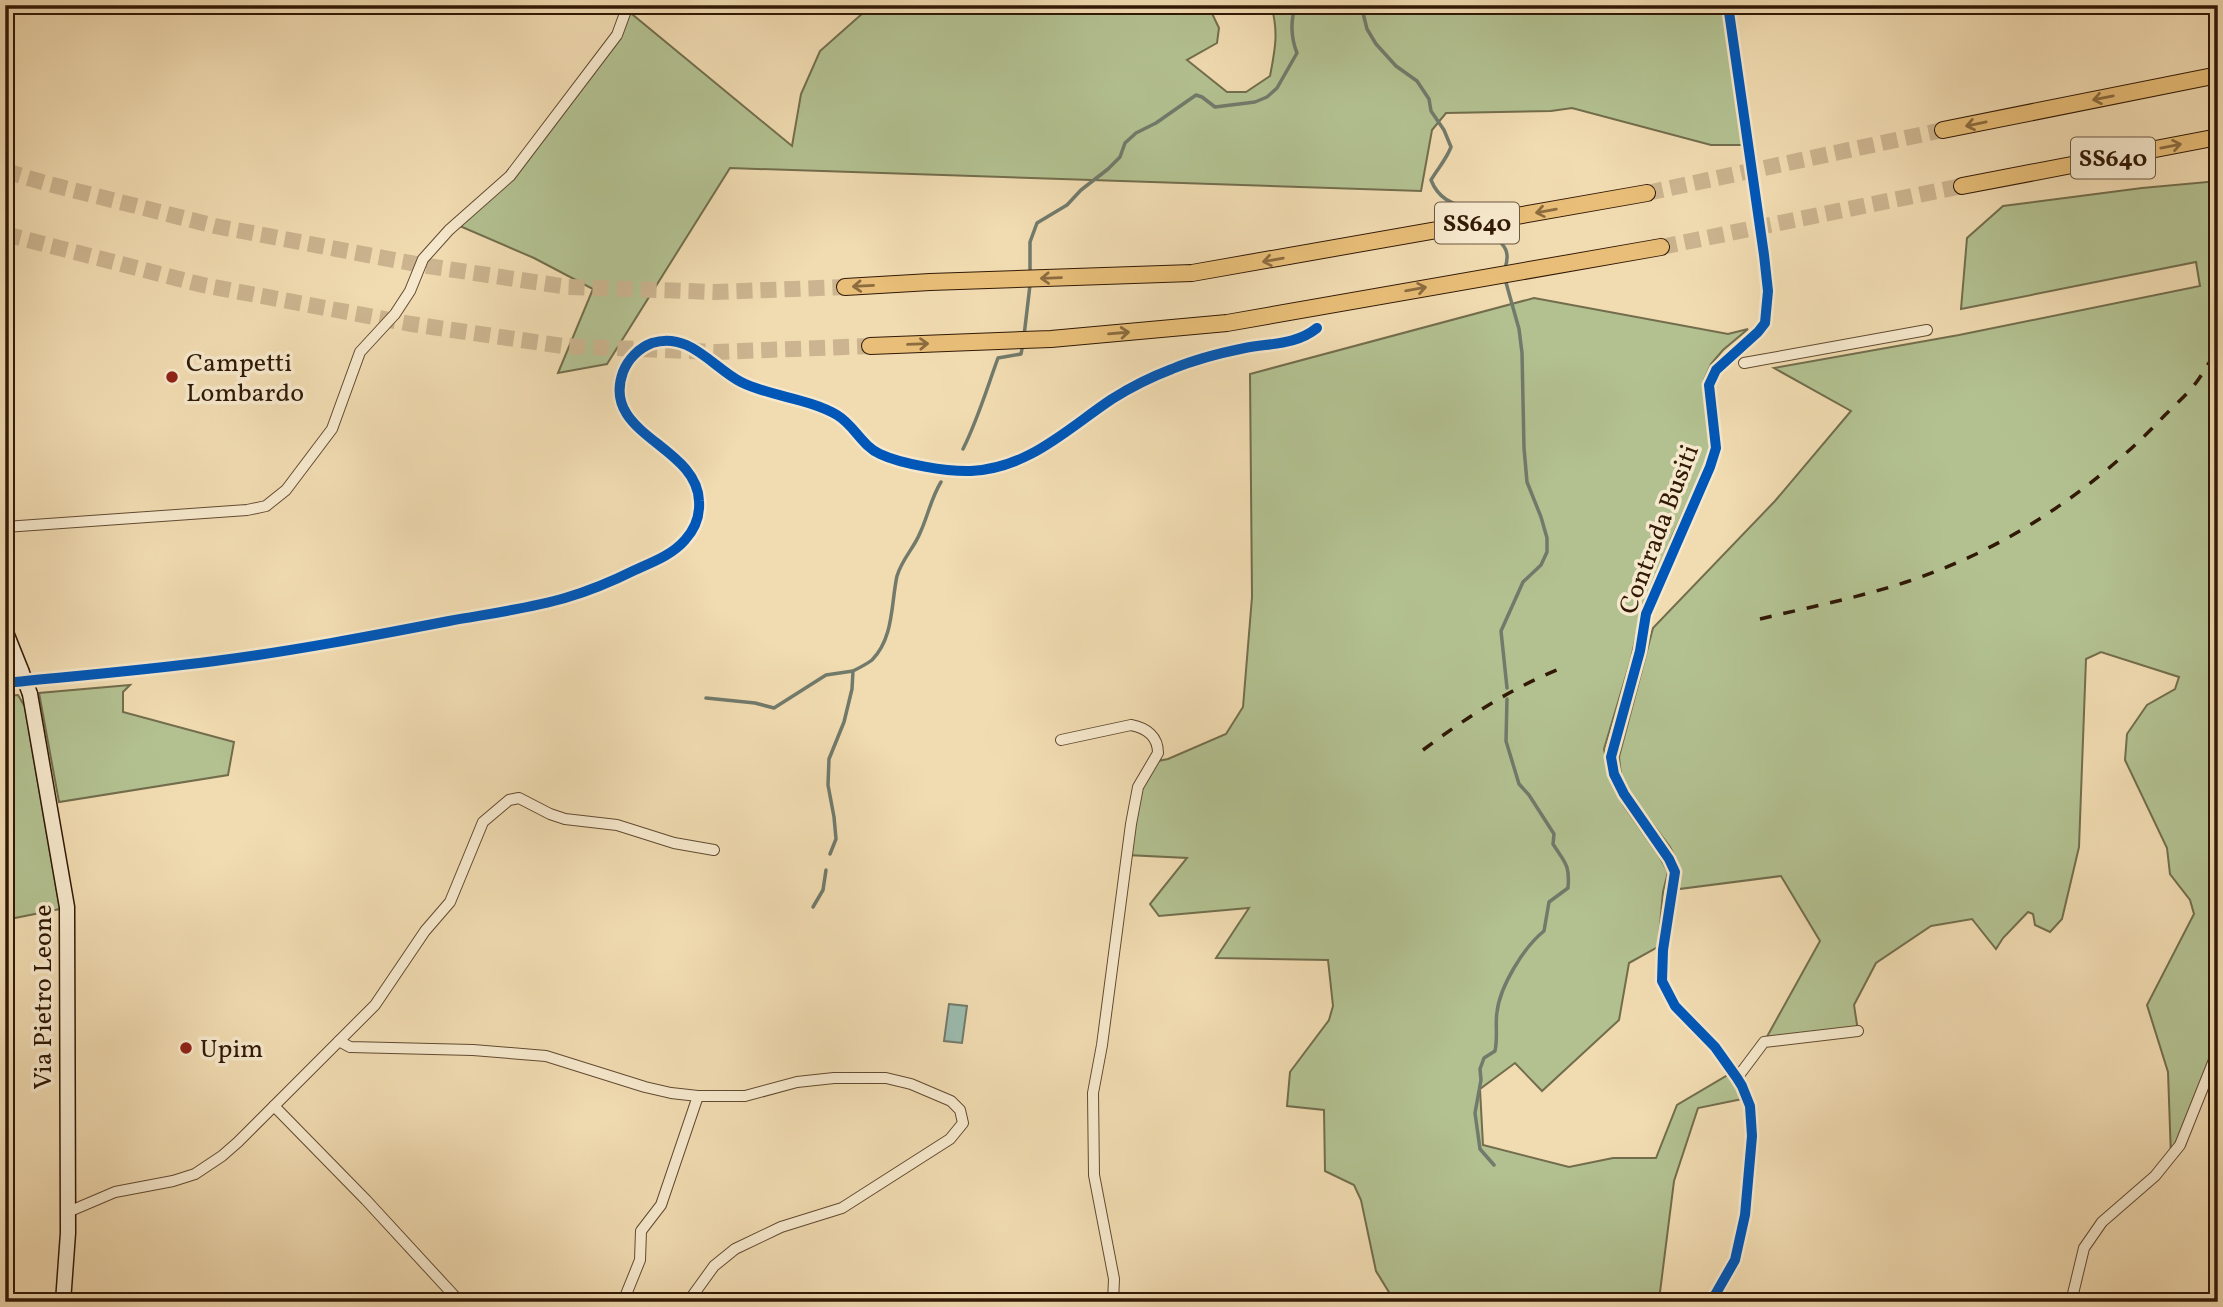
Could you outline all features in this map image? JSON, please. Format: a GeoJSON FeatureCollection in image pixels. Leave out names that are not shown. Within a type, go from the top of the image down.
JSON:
{"type":"FeatureCollection","features":[{"type":"Feature","properties":{"kind":"highway","name":"SS640"},"geometry":{"type":"LineString","coordinates":[[1943,130],[2218,75]]}},
{"type":"Feature","properties":{"kind":"highway","name":"SS640"},"geometry":{"type":"LineString","coordinates":[[1962,186],[2218,137]]}},
{"type":"Feature","properties":{"kind":"highway","name":"SS640"},"geometry":{"type":"LineString","coordinates":[[845,287],[1192,273],[1647,193]]}},
{"type":"Feature","properties":{"kind":"highway","name":"SS640"},"geometry":{"type":"LineString","coordinates":[[870,346],[1051,339],[1227,323],[1661,247]]}},
{"type":"Feature","properties":{"kind":"main road","name":"Via Pietro Leone"},"geometry":{"type":"LineString","coordinates":[[5,630],[30,694],[67,907],[68,1212],[63,1302]]}},
{"type":"Feature","properties":{"kind":"street"},"geometry":{"type":"LineString","coordinates":[[5,527],[247,510],[266,506],[286,490],[332,429],[360,352],[395,314],[410,291],[423,259],[449,230],[510,176],[617,35],[628,5]]}},
{"type":"Feature","properties":{"kind":"street","name":"Contrada Busiti"},"geometry":{"type":"LineString","coordinates":[[1728,5],[1764,255],[1768,291],[1765,323],[1716,370],[1709,385],[1716,447],[1710,467],[1646,614],[1640,651],[1611,757],[1624,794],[1670,859],[1675,872],[1663,950],[1662,982],[1675,1006],[1715,1046],[1740,1082]]}},
{"type":"Feature","properties":{"kind":"street"},"geometry":{"type":"LineString","coordinates":[[5,683],[219,661],[376,635],[565,598],[657,561],[686,539],[695,524],[699,507],[697,488],[689,471],[638,427],[626,413],[621,398],[622,376],[628,362],[638,351],[659,341],[689,345],[741,381],[839,416],[878,454],[941,469],[973,471],[1008,464],[1038,452],[1116,396],[1173,368],[1247,347],[1300,339],[1317,328]]}},
{"type":"Feature","properties":{"kind":"street"},"geometry":{"type":"LineString","coordinates":[[1744,363],[1927,330]]}},
{"type":"Feature","properties":{"kind":"street"},"geometry":{"type":"LineString","coordinates":[[1061,740],[1131,725],[1150,733],[1158,749],[1156,758],[1141,781],[1133,811],[1102,1045],[1093,1093],[1094,1175],[1114,1279],[1114,1302]]}},
{"type":"Feature","properties":{"kind":"street"},"geometry":{"type":"LineString","coordinates":[[68,1212],[115,1192],[195,1174],[222,1156],[374,1005],[425,931],[450,902],[480,828],[487,818],[509,800],[519,798],[565,819],[617,825],[674,843],[714,850]]}},
{"type":"Feature","properties":{"kind":"street"},"geometry":{"type":"LineString","coordinates":[[1711,1302],[1735,1260],[1745,1215],[1752,1136],[1749,1106],[1740,1082],[1764,1042],[1858,1031]]}},
{"type":"Feature","properties":{"kind":"street"},"geometry":{"type":"LineString","coordinates":[[339,1041],[350,1047],[473,1050],[546,1056],[645,1087],[698,1096],[745,1096],[803,1081],[872,1077],[911,1084],[956,1105],[963,1116],[960,1128],[950,1139],[842,1208],[770,1232],[725,1256],[709,1272],[688,1302]]}},
{"type":"Feature","properties":{"kind":"street"},"geometry":{"type":"LineString","coordinates":[[2071,1302],[2084,1248],[2102,1222],[2155,1176],[2180,1145],[2218,1050]]}},
{"type":"Feature","properties":{"kind":"street"},"geometry":{"type":"LineString","coordinates":[[623,1302],[640,1261],[641,1231],[661,1205],[698,1096]]}},
{"type":"Feature","properties":{"kind":"street"},"geometry":{"type":"LineString","coordinates":[[274,1106],[460,1302]]}},
{"type":"Feature","properties":{"kind":"green space"},"geometry":{"type":"Polygon","coordinates":[[[872,5],[1208,5],[1219,28],[1217,43],[1187,60],[1227,92],[1246,92],[1270,76],[1276,32],[1271,5],[1275,5],[1282,14],[1289,10],[1289,5],[1728,5],[1749,145],[1711,145],[1572,108],[1551,111],[1446,113],[1432,130],[1421,191],[730,168],[607,364],[558,373],[593,289],[534,258],[455,224],[510,176],[583,81],[627,10],[792,146],[801,94],[820,51],[872,5]]]}},
{"type":"Feature","properties":{"kind":"green space"},"geometry":{"type":"Polygon","coordinates":[[[2218,181],[2218,1048],[2171,1157],[2168,1072],[2147,1005],[2194,914],[2190,900],[2170,874],[2167,848],[2125,760],[2127,734],[2147,705],[2175,689],[2179,677],[2101,652],[2086,659],[2079,847],[2062,919],[2050,932],[2035,925],[2033,914],[2028,912],[1996,949],[1972,919],[1931,926],[1876,963],[1854,1005],[1858,1031],[1764,1042],[1820,941],[1781,876],[1679,889],[1677,861],[1670,847],[1631,795],[1621,775],[1619,757],[1653,628],[1775,501],[1851,411],[1774,368],[1959,335],[2200,286],[2196,262],[1961,309],[1967,238],[2003,206],[2218,181]]]}},
{"type":"Feature","properties":{"kind":"green space"},"geometry":{"type":"Polygon","coordinates":[[[1534,298],[1728,334],[1748,329],[1723,350],[1711,364],[1704,380],[1710,450],[1671,539],[1666,559],[1643,604],[1631,659],[1604,749],[1613,785],[1668,872],[1663,892],[1658,947],[1629,963],[1619,1020],[1542,1091],[1515,1063],[1480,1089],[1483,1145],[1569,1167],[1613,1158],[1656,1158],[1677,1105],[1733,1072],[1747,1098],[1698,1108],[1674,1181],[1659,1300],[1661,1302],[1395,1302],[1376,1271],[1361,1200],[1354,1185],[1325,1171],[1324,1110],[1287,1106],[1290,1072],[1329,1020],[1333,1006],[1328,960],[1216,958],[1249,908],[1159,916],[1150,904],[1187,858],[1127,855],[1138,787],[1153,762],[1168,759],[1226,734],[1243,707],[1252,597],[1250,374],[1534,298]]]}},
{"type":"Feature","properties":{"kind":"green space"},"geometry":{"type":"Polygon","coordinates":[[[130,685],[123,692],[123,712],[234,742],[228,775],[59,802],[39,693],[130,685]]]}},
{"type":"Feature","properties":{"kind":"green space"},"geometry":{"type":"Polygon","coordinates":[[[18,695],[25,707],[60,909],[5,920],[5,696],[18,695]]]}},
{"type":"Feature","properties":{"kind":"shaded area"},"geometry":{"type":"Polygon","coordinates":[[[949,1004],[967,1006],[962,1043],[944,1041],[949,1004]]]}},
{"type":"Feature","properties":{"kind":"waterway"},"geometry":{"type":"LineString","coordinates":[[1030,274],[1030,242],[1037,223],[1067,205],[1108,169],[1120,157],[1125,143],[1136,133],[1156,123],[1196,95],[1215,107],[1255,102],[1267,97],[1277,88],[1297,53],[1292,29],[1296,5]]}},
{"type":"Feature","properties":{"kind":"waterway"},"geometry":{"type":"LineString","coordinates":[[1361,5],[1367,29],[1376,44],[1396,66],[1417,81],[1429,99],[1431,111],[1444,130],[1451,147],[1431,180],[1434,186],[1447,200],[1472,207],[1479,217]]}},
{"type":"Feature","properties":{"kind":"waterway"},"geometry":{"type":"LineString","coordinates":[[1485,226],[1505,249],[1505,268]]}},
{"type":"Feature","properties":{"kind":"waterway"},"geometry":{"type":"LineString","coordinates":[[1505,279],[1519,329],[1522,353],[1527,482],[1547,538],[1547,552],[1541,565],[1523,582],[1501,631],[1507,688]]}},
{"type":"Feature","properties":{"kind":"waterway"},"geometry":{"type":"LineString","coordinates":[[1024,336],[1030,285]]}},
{"type":"Feature","properties":{"kind":"waterway"},"geometry":{"type":"LineString","coordinates":[[963,449],[998,358],[1021,354],[1023,344]]}},
{"type":"Feature","properties":{"kind":"waterway"},"geometry":{"type":"LineString","coordinates":[[830,854],[836,839],[828,785],[829,759],[844,722],[852,689],[853,671],[872,660],[884,641],[897,576],[923,527],[941,482]]}},
{"type":"Feature","properties":{"kind":"waterway"},"geometry":{"type":"LineString","coordinates":[[706,698],[755,703],[774,708],[826,675],[853,671]]}},
{"type":"Feature","properties":{"kind":"waterway"},"geometry":{"type":"LineString","coordinates":[[1494,1165],[1480,1149],[1475,1113],[1481,1080],[1480,1069],[1484,1058],[1495,1051],[1497,1012],[1508,979],[1529,947],[1544,931],[1549,902],[1568,888],[1566,864],[1553,844],[1554,834],[1519,784],[1506,741],[1507,699]]}},
{"type":"Feature","properties":{"kind":"waterway"},"geometry":{"type":"LineString","coordinates":[[813,907],[823,890],[826,870]]}},
{"type":"Feature","properties":{"kind":"tunnel"},"geometry":{"type":"LineString","coordinates":[[1647,193],[1943,130]]}},
{"type":"Feature","properties":{"kind":"tunnel"},"geometry":{"type":"LineString","coordinates":[[5,171],[215,226],[421,265],[568,287],[715,292],[845,287]]}},
{"type":"Feature","properties":{"kind":"tunnel"},"geometry":{"type":"LineString","coordinates":[[1661,247],[1962,186]]}},
{"type":"Feature","properties":{"kind":"tunnel"},"geometry":{"type":"LineString","coordinates":[[5,234],[203,285],[411,324],[563,346],[716,352],[870,346]]}},
{"type":"Feature","properties":{"kind":"railway"},"geometry":{"type":"LineString","coordinates":[[1760,619],[1913,580],[1966,559],[2028,526],[2087,486],[2140,440],[2191,389],[2218,349]]}},
{"type":"Feature","properties":{"kind":"railway"},"geometry":{"type":"LineString","coordinates":[[1423,750],[1491,704],[1564,667]]}},
{"type":"Feature","properties":{"kind":"cycle path"},"geometry":{"type":"LineString","coordinates":[[1711,1302],[1735,1260],[1745,1215],[1752,1136],[1750,1106],[1737,1078],[1715,1047],[1675,1006],[1662,981],[1663,950],[1675,872],[1624,794],[1614,774],[1611,757],[1640,651],[1646,614],[1716,448],[1709,385],[1716,370],[1765,323],[1768,291],[1764,255],[1728,5]]}},
{"type":"Feature","properties":{"kind":"cycle path"},"geometry":{"type":"LineString","coordinates":[[5,683],[244,657],[522,608],[583,592],[662,558],[680,545],[692,531],[698,517],[699,501],[694,482],[683,466],[636,426],[625,411],[620,393],[623,372],[631,358],[652,343],[665,341],[689,346],[741,382],[826,409],[843,419],[874,450],[889,458],[925,467],[971,471],[1011,463],[1029,455],[1119,395],[1164,372],[1217,354],[1301,338],[1317,328]]}},
{"type":"Feature","properties":{"kind":"place","name":"Campetti Lombardo"},"geometry":{"type":"Point","coordinates":[172,377]}},
{"type":"Feature","properties":{"kind":"place","name":"Upim"},"geometry":{"type":"Point","coordinates":[186,1048]}}]}
